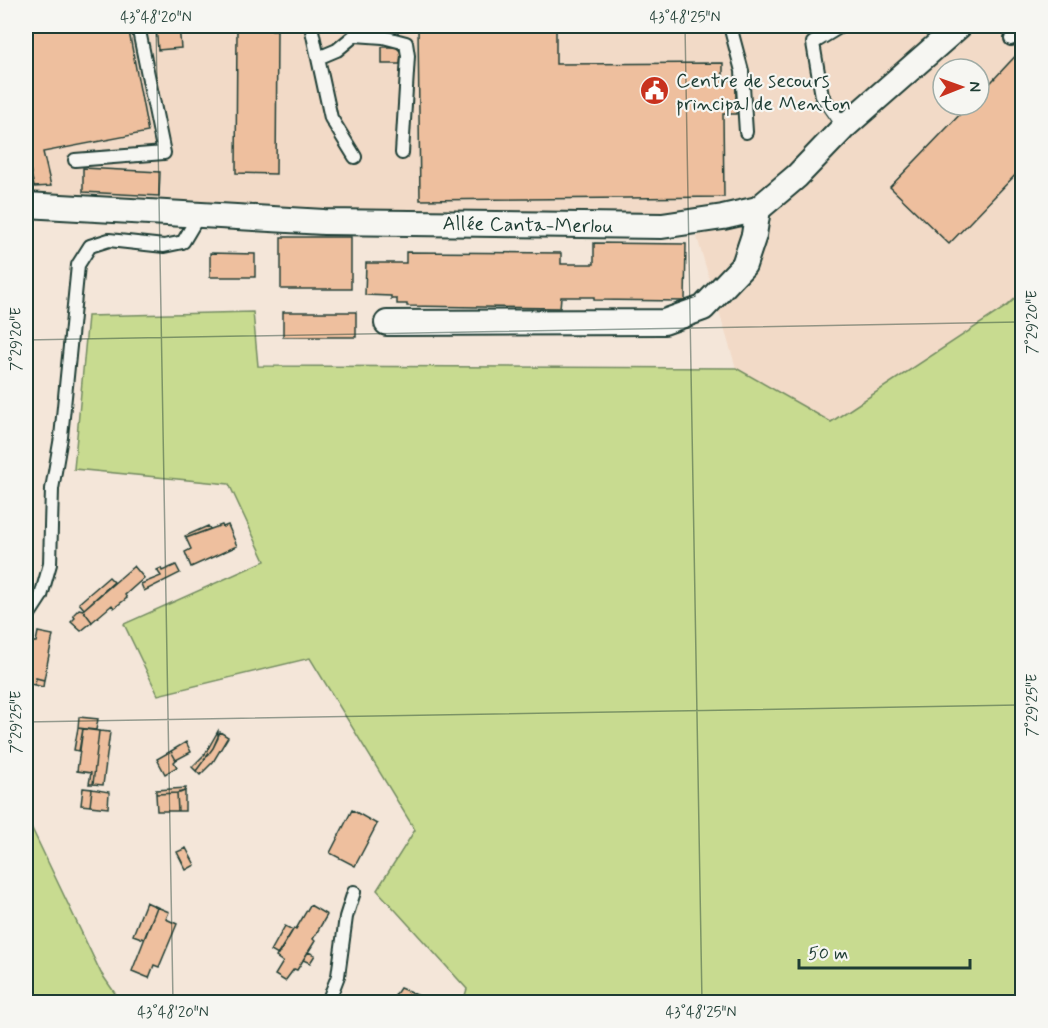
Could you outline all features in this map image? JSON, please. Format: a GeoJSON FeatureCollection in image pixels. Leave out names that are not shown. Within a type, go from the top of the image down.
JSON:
{"type":"FeatureCollection","features":[{"type":"Feature","properties":{"kind":"street","name":"Allée Canta-Merlou"},"geometry":{"type":"LineString","coordinates":[[26,205],[324,222],[662,226],[723,217],[758,209],[797,177],[844,127],[959,26]]}},
{"type":"Feature","properties":{"kind":"street"},"geometry":{"type":"LineString","coordinates":[[387,323],[664,322],[703,308],[744,265],[754,235],[758,209]]}},
{"type":"Feature","properties":{"kind":"lane"},"geometry":{"type":"LineString","coordinates":[[75,160],[164,153],[138,26]]}},
{"type":"Feature","properties":{"kind":"lane"},"geometry":{"type":"LineString","coordinates":[[310,26],[331,118],[355,157]]}},
{"type":"Feature","properties":{"kind":"lane"},"geometry":{"type":"LineString","coordinates":[[730,26],[742,71],[746,132]]}},
{"type":"Feature","properties":{"kind":"lane"},"geometry":{"type":"LineString","coordinates":[[841,26],[813,43],[822,96],[844,127]]}},
{"type":"Feature","properties":{"kind":"lane"},"geometry":{"type":"LineString","coordinates":[[1011,39],[1023,31]]}},
{"type":"Feature","properties":{"kind":"lane"},"geometry":{"type":"LineString","coordinates":[[318,58],[337,50],[355,35],[383,37],[406,43],[408,56],[402,153]]}},
{"type":"Feature","properties":{"kind":"lane"},"geometry":{"type":"LineString","coordinates":[[26,620],[42,596],[50,564],[52,489],[61,437],[78,265],[90,246],[110,240],[164,246],[183,242],[199,215]]}},
{"type":"Feature","properties":{"kind":"lane"},"geometry":{"type":"LineString","coordinates":[[328,1002],[338,976],[346,917],[354,892]]}},
{"type":"Feature","properties":{"kind":"shaded area"},"geometry":{"type":"Polygon","coordinates":[[[26,26],[1022,26],[1022,292],[1007,306],[831,422],[736,368],[691,217],[26,214],[26,26]]]}},
{"type":"Feature","properties":{"kind":"green space"},"geometry":{"type":"Polygon","coordinates":[[[1022,292],[1022,1002],[463,1002],[467,989],[377,890],[415,830],[310,658],[158,695],[124,624],[265,561],[229,484],[74,469],[88,316],[253,312],[258,366],[736,368],[831,422],[1007,306],[1022,292]]]}},
{"type":"Feature","properties":{"kind":"green space"},"geometry":{"type":"Polygon","coordinates":[[[26,816],[101,973],[121,1002],[26,1002],[26,816]]]}},
{"type":"Feature","properties":{"kind":"building"},"geometry":{"type":"Polygon","coordinates":[[[26,26],[128,26],[148,132],[43,152],[51,186],[34,187],[26,150],[26,26]]]}},
{"type":"Feature","properties":{"kind":"building"},"geometry":{"type":"Polygon","coordinates":[[[156,26],[179,26],[181,48],[158,50],[156,26]]]}},
{"type":"Feature","properties":{"kind":"building"},"geometry":{"type":"Polygon","coordinates":[[[418,26],[556,26],[556,64],[723,63],[723,80],[736,80],[736,114],[723,114],[724,197],[420,200],[418,26]]]}},
{"type":"Feature","properties":{"kind":"building"},"geometry":{"type":"Polygon","coordinates":[[[237,29],[277,30],[276,174],[236,173],[237,29]]]}},
{"type":"Feature","properties":{"kind":"building"},"geometry":{"type":"Polygon","coordinates":[[[382,47],[396,47],[401,52],[400,64],[382,64],[382,47]]]}},
{"type":"Feature","properties":{"kind":"building"},"geometry":{"type":"Polygon","coordinates":[[[1022,49],[1022,168],[949,244],[890,187],[957,117],[991,117],[991,82],[1022,49]]]}},
{"type":"Feature","properties":{"kind":"building"},"geometry":{"type":"Polygon","coordinates":[[[83,168],[160,172],[159,196],[83,192],[83,168]]]}},
{"type":"Feature","properties":{"kind":"building"},"geometry":{"type":"Polygon","coordinates":[[[281,237],[351,237],[351,289],[281,289],[281,237]]]}},
{"type":"Feature","properties":{"kind":"building"},"geometry":{"type":"Polygon","coordinates":[[[594,243],[686,244],[685,301],[594,300],[594,297],[561,297],[560,308],[407,306],[407,304],[397,304],[397,299],[391,299],[391,296],[365,295],[366,263],[406,263],[406,252],[561,253],[561,264],[594,264],[594,243]]]}},
{"type":"Feature","properties":{"kind":"building"},"geometry":{"type":"Polygon","coordinates":[[[210,253],[255,254],[255,277],[210,277],[210,253]]]}},
{"type":"Feature","properties":{"kind":"building"},"geometry":{"type":"Polygon","coordinates":[[[283,312],[356,312],[356,337],[283,337],[283,312]]]}},
{"type":"Feature","properties":{"kind":"building"},"geometry":{"type":"Polygon","coordinates":[[[222,525],[223,527],[228,525],[237,546],[191,567],[185,552],[191,549],[186,538],[222,525]]]}},
{"type":"Feature","properties":{"kind":"building"},"geometry":{"type":"Polygon","coordinates":[[[208,526],[210,529],[186,538],[185,536],[208,526]]]}},
{"type":"Feature","properties":{"kind":"building"},"geometry":{"type":"Polygon","coordinates":[[[176,565],[180,573],[144,591],[141,584],[161,576],[157,570],[161,568],[162,571],[176,565]]]}},
{"type":"Feature","properties":{"kind":"building"},"geometry":{"type":"Polygon","coordinates":[[[134,566],[144,578],[125,595],[127,598],[114,608],[112,605],[92,622],[83,610],[134,566]]]}},
{"type":"Feature","properties":{"kind":"building"},"geometry":{"type":"Polygon","coordinates":[[[109,577],[114,582],[84,609],[79,603],[109,577]]]}},
{"type":"Feature","properties":{"kind":"building"},"geometry":{"type":"Polygon","coordinates":[[[79,609],[83,610],[92,622],[81,631],[71,622],[75,618],[73,615],[79,609]]]}},
{"type":"Feature","properties":{"kind":"building"},"geometry":{"type":"Polygon","coordinates":[[[38,632],[53,635],[44,680],[36,678],[35,685],[26,683],[26,665],[31,642],[36,642],[38,632]]]}},
{"type":"Feature","properties":{"kind":"building"},"geometry":{"type":"Polygon","coordinates":[[[26,640],[31,642],[26,665],[26,640]]]}},
{"type":"Feature","properties":{"kind":"building"},"geometry":{"type":"Polygon","coordinates":[[[36,678],[44,680],[43,687],[35,685],[36,678]]]}},
{"type":"Feature","properties":{"kind":"building"},"geometry":{"type":"Polygon","coordinates":[[[79,717],[98,719],[96,730],[78,728],[79,717]]]}},
{"type":"Feature","properties":{"kind":"building"},"geometry":{"type":"Polygon","coordinates":[[[78,728],[83,729],[79,751],[74,750],[78,728]]]}},
{"type":"Feature","properties":{"kind":"building"},"geometry":{"type":"Polygon","coordinates":[[[83,729],[99,731],[93,784],[89,784],[91,773],[77,771],[83,729]]]}},
{"type":"Feature","properties":{"kind":"building"},"geometry":{"type":"Polygon","coordinates":[[[99,731],[110,732],[103,785],[93,784],[99,731]]]}},
{"type":"Feature","properties":{"kind":"building"},"geometry":{"type":"Polygon","coordinates":[[[218,731],[218,738],[213,748],[196,771],[192,767],[205,754],[218,731]]]}},
{"type":"Feature","properties":{"kind":"building"},"geometry":{"type":"Polygon","coordinates":[[[220,732],[228,737],[213,762],[200,775],[196,771],[213,748],[220,732]]]}},
{"type":"Feature","properties":{"kind":"building"},"geometry":{"type":"Polygon","coordinates":[[[186,742],[191,752],[176,760],[171,751],[186,742]]]}},
{"type":"Feature","properties":{"kind":"building"},"geometry":{"type":"Polygon","coordinates":[[[171,751],[177,767],[165,774],[157,759],[171,751]]]}},
{"type":"Feature","properties":{"kind":"building"},"geometry":{"type":"Polygon","coordinates":[[[83,788],[92,789],[90,806],[81,805],[83,788]]]}},
{"type":"Feature","properties":{"kind":"building"},"geometry":{"type":"Polygon","coordinates":[[[186,788],[180,793],[156,794],[156,790],[186,788]]]}},
{"type":"Feature","properties":{"kind":"building"},"geometry":{"type":"Polygon","coordinates":[[[92,789],[109,792],[108,808],[90,806],[92,789]]]}},
{"type":"Feature","properties":{"kind":"building"},"geometry":{"type":"Polygon","coordinates":[[[185,791],[185,811],[178,811],[177,793],[185,791]]]}},
{"type":"Feature","properties":{"kind":"building"},"geometry":{"type":"Polygon","coordinates":[[[177,793],[178,811],[157,811],[156,794],[177,793]]]}},
{"type":"Feature","properties":{"kind":"building"},"geometry":{"type":"Polygon","coordinates":[[[352,810],[377,824],[355,866],[330,853],[352,810]]]}},
{"type":"Feature","properties":{"kind":"building"},"geometry":{"type":"Polygon","coordinates":[[[186,848],[195,865],[186,870],[177,852],[186,848]]]}},
{"type":"Feature","properties":{"kind":"building"},"geometry":{"type":"Polygon","coordinates":[[[146,902],[157,907],[144,939],[133,935],[146,902]]]}},
{"type":"Feature","properties":{"kind":"building"},"geometry":{"type":"Polygon","coordinates":[[[310,905],[327,915],[313,939],[315,941],[297,970],[294,969],[285,981],[275,975],[283,962],[276,957],[310,905]]]}},
{"type":"Feature","properties":{"kind":"building"},"geometry":{"type":"Polygon","coordinates":[[[157,907],[169,912],[166,919],[177,924],[159,967],[154,965],[149,978],[132,971],[157,907]]]}},
{"type":"Feature","properties":{"kind":"building"},"geometry":{"type":"Polygon","coordinates":[[[285,926],[293,930],[278,955],[271,951],[285,926]]]}},
{"type":"Feature","properties":{"kind":"building"},"geometry":{"type":"Polygon","coordinates":[[[308,952],[315,955],[310,963],[303,960],[308,952]]]}},
{"type":"Feature","properties":{"kind":"building"},"geometry":{"type":"Polygon","coordinates":[[[400,988],[429,1000],[436,1002],[392,1000],[400,988]]]}},
{"type":"Feature","properties":{"kind":"place","name":"Centre de secours principal de Menton"},"geometry":{"type":"Point","coordinates":[655,91]}}]}
